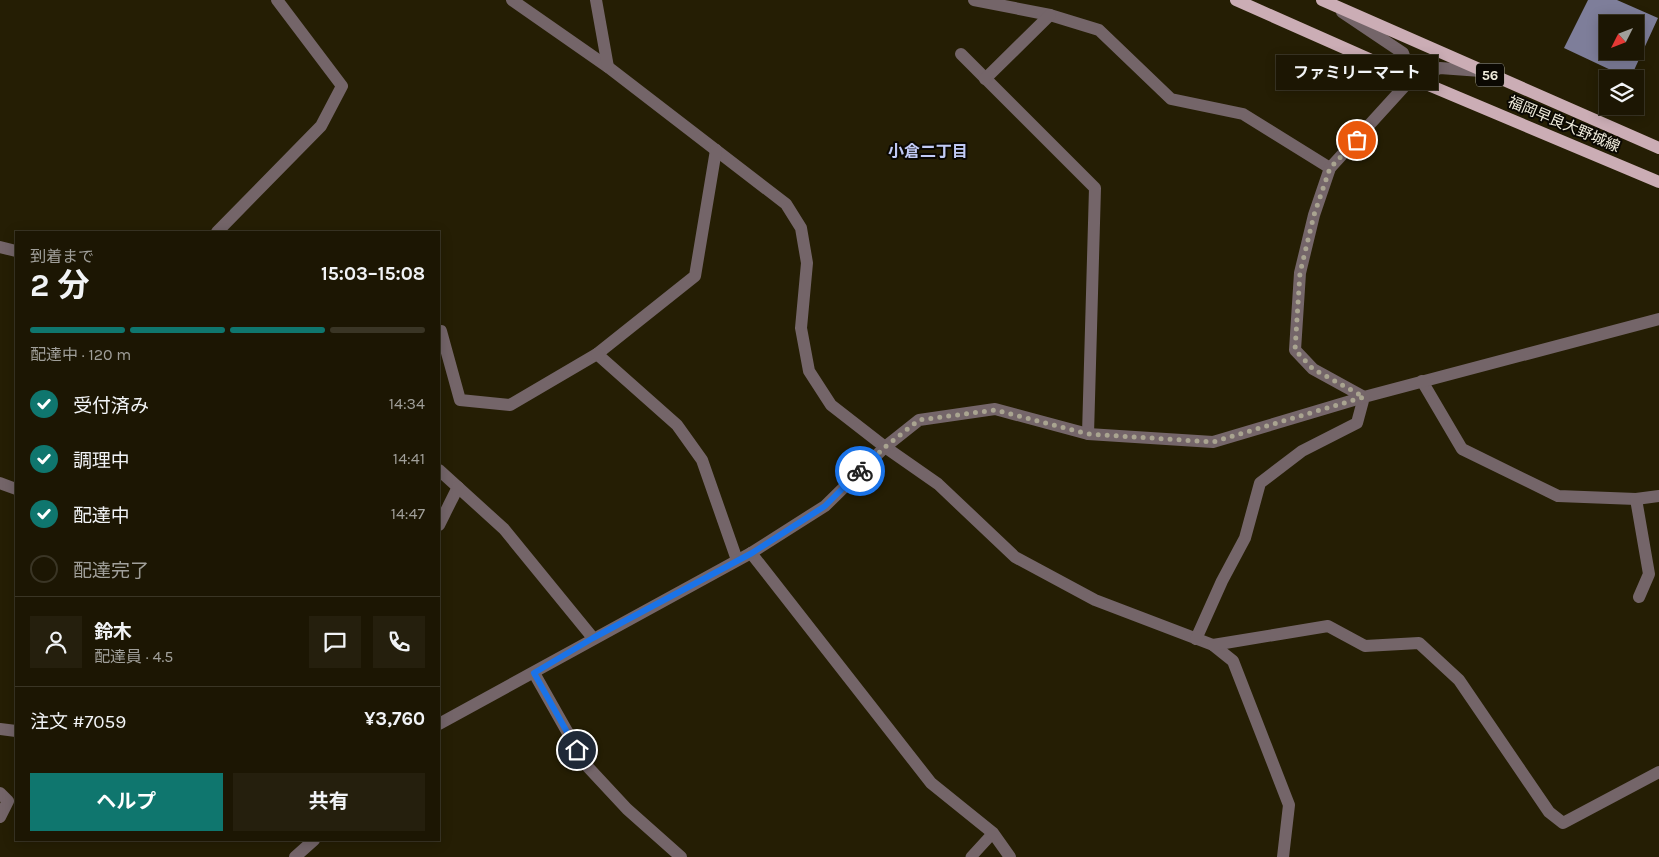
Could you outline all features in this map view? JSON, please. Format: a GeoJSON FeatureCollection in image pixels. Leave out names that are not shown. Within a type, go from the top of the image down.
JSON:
{"type":"FeatureCollection","features":[{"type":"Feature","properties":{"kind":"main road","name":"福岡早良大野城線"},"geometry":{"type":"LineString","coordinates":[[1236,0],[1412,78],[1659,182]]}},
{"type":"Feature","properties":{"kind":"main road","name":"福岡早良大野城線"},"geometry":{"type":"LineString","coordinates":[[1325,1],[1659,148]]}},
{"type":"Feature","properties":{"kind":"street"},"geometry":{"type":"LineString","coordinates":[[218,231],[321,126],[342,86],[277,0]]}},
{"type":"Feature","properties":{"kind":"street"},"geometry":{"type":"LineString","coordinates":[[512,0],[608,67],[786,204],[802,228],[807,263],[801,328],[809,370],[830,405],[938,484],[1015,557],[1094,600],[1213,645],[1233,661],[1290,805],[1283,857]]}},
{"type":"Feature","properties":{"kind":"street"},"geometry":{"type":"LineString","coordinates":[[596,0],[608,67]]}},
{"type":"Feature","properties":{"kind":"street"},"geometry":{"type":"LineString","coordinates":[[974,0],[1050,15],[1099,30],[1171,99],[1243,114],[1330,168]]}},
{"type":"Feature","properties":{"kind":"street"},"geometry":{"type":"LineString","coordinates":[[1245,0],[1259,10]]}},
{"type":"Feature","properties":{"kind":"street"},"geometry":{"type":"LineString","coordinates":[[1325,1],[1403,53],[1412,78]]}},
{"type":"Feature","properties":{"kind":"street"},"geometry":{"type":"LineString","coordinates":[[985,79],[1050,15]]}},
{"type":"Feature","properties":{"kind":"street"},"geometry":{"type":"LineString","coordinates":[[961,54],[1095,188],[1088,434]]}},
{"type":"Feature","properties":{"kind":"street"},"geometry":{"type":"LineString","coordinates":[[1364,397],[1313,369],[1295,350],[1300,273],[1314,215],[1330,168],[1412,78],[1440,68],[1480,70]]}},
{"type":"Feature","properties":{"kind":"street"},"geometry":{"type":"LineString","coordinates":[[440,331],[460,400],[510,405],[597,354],[695,276],[716,150]]}},
{"type":"Feature","properties":{"kind":"street"},"geometry":{"type":"LineString","coordinates":[[0,247],[15,251]]}},
{"type":"Feature","properties":{"kind":"street"},"geometry":{"type":"LineString","coordinates":[[440,723],[534,673],[593,638],[752,553],[825,506],[885,447],[919,420],[995,410],[1088,434],[1213,442],[1422,380],[1659,319]]}},
{"type":"Feature","properties":{"kind":"street"},"geometry":{"type":"LineString","coordinates":[[597,354],[677,425],[702,460],[737,560]]}},
{"type":"Feature","properties":{"kind":"street"},"geometry":{"type":"LineString","coordinates":[[1422,380],[1462,450],[1558,496],[1636,499],[1659,496]]}},
{"type":"Feature","properties":{"kind":"street"},"geometry":{"type":"LineString","coordinates":[[1196,639],[1222,581],[1245,538],[1260,483],[1302,451],[1358,423],[1364,397]]}},
{"type":"Feature","properties":{"kind":"street"},"geometry":{"type":"LineString","coordinates":[[440,471],[504,529],[593,638]]}},
{"type":"Feature","properties":{"kind":"street"},"geometry":{"type":"LineString","coordinates":[[0,483],[15,489]]}},
{"type":"Feature","properties":{"kind":"street"},"geometry":{"type":"LineString","coordinates":[[440,523],[458,487]]}},
{"type":"Feature","properties":{"kind":"street"},"geometry":{"type":"LineString","coordinates":[[1636,499],[1649,574],[1639,597]]}},
{"type":"Feature","properties":{"kind":"street"},"geometry":{"type":"LineString","coordinates":[[752,553],[931,783],[993,833],[1010,857]]}},
{"type":"Feature","properties":{"kind":"street"},"geometry":{"type":"LineString","coordinates":[[1213,645],[1328,626],[1365,646],[1419,643],[1459,680],[1549,812],[1563,823],[1659,772]]}},
{"type":"Feature","properties":{"kind":"street"},"geometry":{"type":"LineString","coordinates":[[534,673],[586,766],[627,809],[681,857]]}},
{"type":"Feature","properties":{"kind":"street"},"geometry":{"type":"LineString","coordinates":[[0,729],[15,731]]}},
{"type":"Feature","properties":{"kind":"street"},"geometry":{"type":"LineString","coordinates":[[0,793],[8,801],[0,817]]}},
{"type":"Feature","properties":{"kind":"street"},"geometry":{"type":"LineString","coordinates":[[295,857],[313,841]]}},
{"type":"Feature","properties":{"kind":"lane"},"geometry":{"type":"LineString","coordinates":[[971,857],[993,833]]}},
{"type":"Feature","properties":{"kind":"building"},"geometry":{"type":"Polygon","coordinates":[[[1588,0],[1617,0],[1658,18],[1644,48],[1644,15],[1599,15],[1599,60],[1639,60],[1634,70],[1611,70],[1564,48],[1588,0]]]}},
{"type":"Feature","properties":{"kind":"way so far"},"geometry":{"type":"LineString","coordinates":[[860,471],[885,447],[919,420],[995,410],[1088,434],[1213,442],[1364,397],[1313,369],[1295,350],[1300,273],[1314,215],[1330,168],[1357,140]]}},
{"type":"Feature","properties":{"kind":"place","name":"ファミリーマート"},"geometry":{"type":"Point","coordinates":[1357,140]}},
{"type":"Feature","properties":{"kind":"district","name":"小倉二丁目"},"geometry":{"type":"Point","coordinates":[928,151]}},
{"type":"Feature","properties":{"kind":"route"},"geometry":{"type":"LineString","coordinates":[[577,750],[534,673],[593,638],[752,553],[825,506],[860,471]]}}]}
